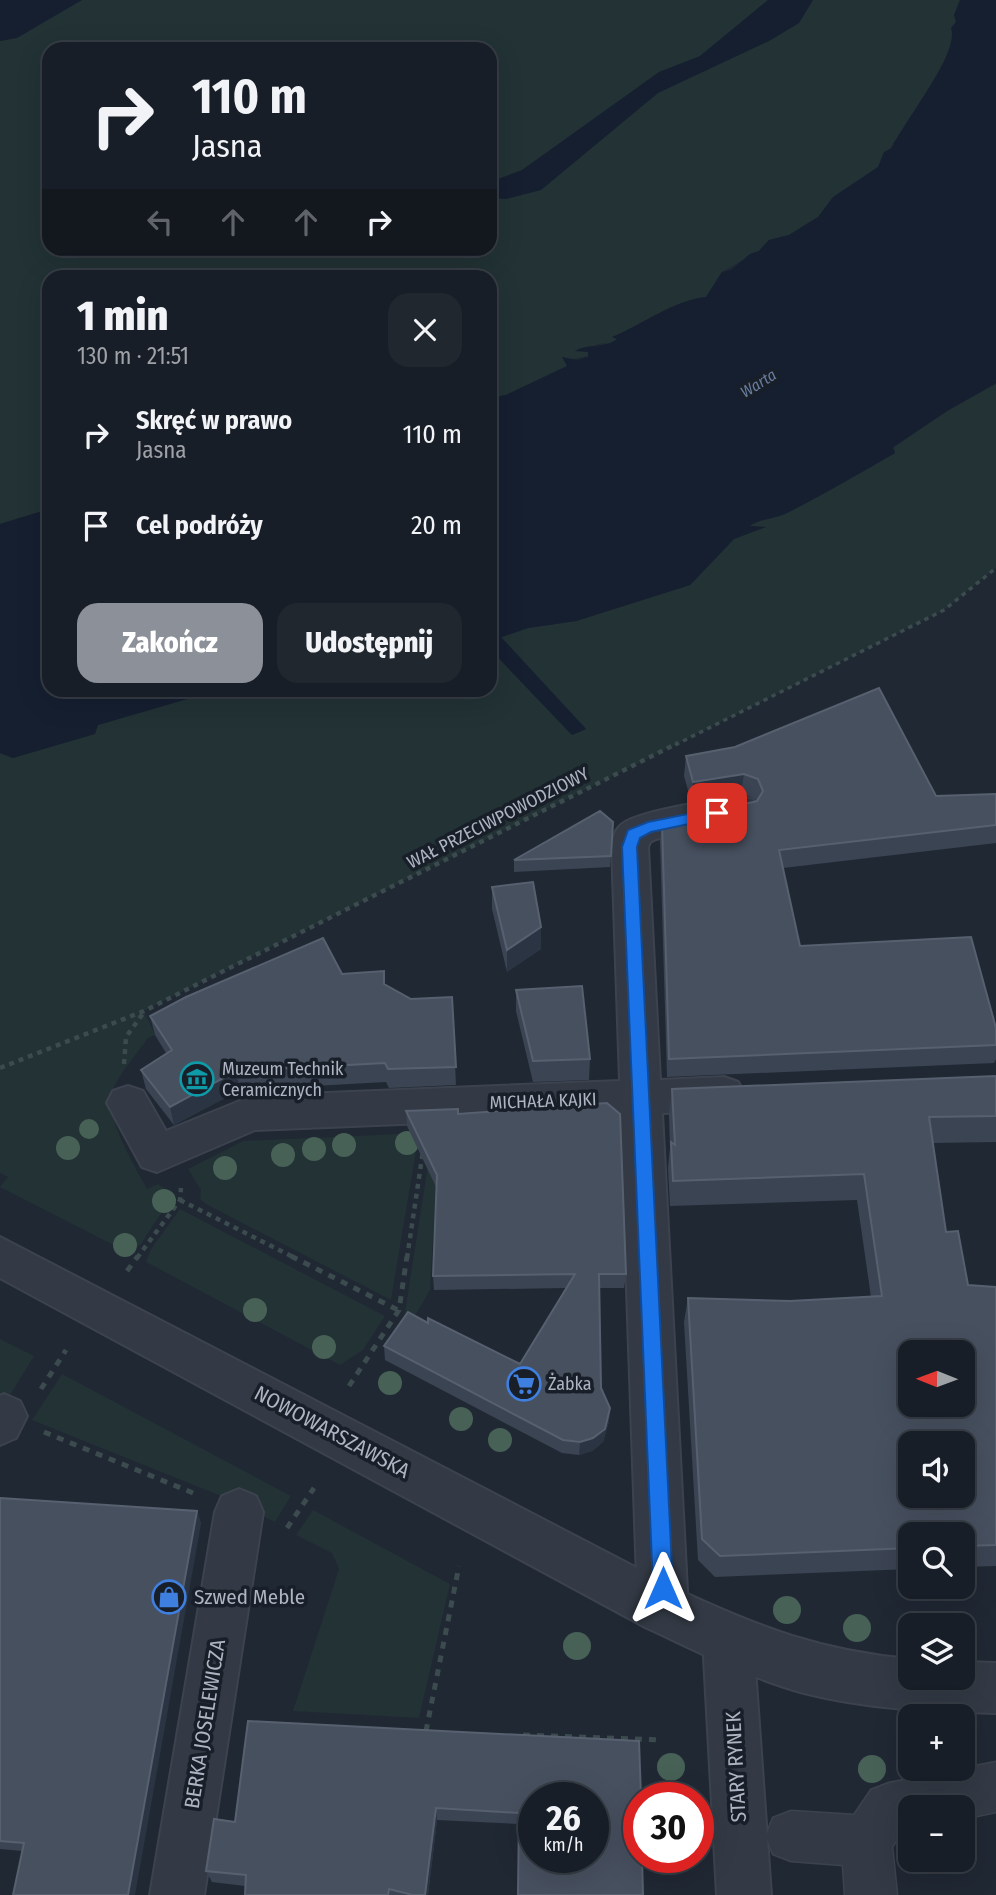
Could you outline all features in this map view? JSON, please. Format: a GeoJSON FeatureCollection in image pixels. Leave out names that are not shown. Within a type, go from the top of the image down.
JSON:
{"type":"FeatureCollection","features":[{"type":"Feature","properties":{"kind":"street"},"geometry":{"type":"LineString","coordinates":[[663,1609],[630,847],[633,834],[648,827],[740,809]]}},
{"type":"Feature","properties":{"kind":"street","name":"MICHAŁA KAJKI"},"geometry":{"type":"LineString","coordinates":[[128,1103],[158,1154],[252,1113],[764,1093]]}},
{"type":"Feature","properties":{"kind":"street","name":"NOWOWARSZAWSKA"},"geometry":{"type":"LineString","coordinates":[[0,1256],[663,1609],[728,1639],[802,1666],[845,1676],[909,1684],[996,1688]]}},
{"type":"Feature","properties":{"kind":"street","name":"BERKA JOSELEWICZA"},"geometry":{"type":"LineString","coordinates":[[177,1895],[239,1512]]}},
{"type":"Feature","properties":{"kind":"street","name":"STARY RYNEK"},"geometry":{"type":"LineString","coordinates":[[728,1639],[744,1895]]}},
{"type":"Feature","properties":{"kind":"street"},"geometry":{"type":"LineString","coordinates":[[871,1895],[866,1841],[889,1808],[996,1787]]}},
{"type":"Feature","properties":{"kind":"street"},"geometry":{"type":"LineString","coordinates":[[792,1836],[866,1841]]}},
{"type":"Feature","properties":{"kind":"path","name":"WAŁ PRZECIWPOWODZIOWY"},"geometry":{"type":"LineString","coordinates":[[0,1068],[144,1012],[944,610],[996,568]]}},
{"type":"Feature","properties":{"kind":"path"},"geometry":{"type":"LineString","coordinates":[[128,1103],[123,1071],[126,1037],[144,1012]]}},
{"type":"Feature","properties":{"kind":"path"},"geometry":{"type":"LineString","coordinates":[[349,1386],[398,1310],[430,1106]]}},
{"type":"Feature","properties":{"kind":"path"},"geometry":{"type":"LineString","coordinates":[[127,1271],[180,1200],[398,1310]]}},
{"type":"Feature","properties":{"kind":"path"},"geometry":{"type":"LineString","coordinates":[[2,1419],[239,1512]]}},
{"type":"Feature","properties":{"kind":"path"},"geometry":{"type":"LineString","coordinates":[[286,1530],[314,1488]]}},
{"type":"Feature","properties":{"kind":"path"},"geometry":{"type":"LineString","coordinates":[[425,1731],[459,1566]]}},
{"type":"Feature","properties":{"kind":"path"},"geometry":{"type":"LineString","coordinates":[[412,1731],[439,1732]]}},
{"type":"Feature","properties":{"kind":"path"},"geometry":{"type":"LineString","coordinates":[[509,1734],[662,1740]]}},
{"type":"Feature","properties":{"kind":"shaded area"},"geometry":{"type":"Polygon","coordinates":[[[0,0],[960,0],[949,56],[878,167],[845,191],[818,217],[789,235],[769,240],[759,251],[722,272],[706,297],[659,313],[613,337],[618,339],[612,343],[597,344],[588,356],[569,360],[568,366],[506,395],[497,397],[497,270],[42,270],[42,511],[0,524],[0,0]]]}},
{"type":"Feature","properties":{"kind":"shaded area"},"geometry":{"type":"Polygon","coordinates":[[[996,384],[996,568],[944,610],[144,1011],[155,1035],[148,1038],[117,1081],[111,1098],[112,1111],[121,1139],[147,1189],[158,1184],[173,1195],[141,1244],[129,1253],[0,1187],[8,1177],[0,1173],[0,753],[13,758],[97,725],[194,697],[497,697],[497,656],[572,735],[586,729],[500,638],[528,628],[576,621],[690,585],[734,539],[764,527],[749,526],[789,512],[856,476],[895,453],[893,448],[947,411],[996,384]]]}},
{"type":"Feature","properties":{"kind":"shaded area"},"geometry":{"type":"Polygon","coordinates":[[[439,1130],[430,1290],[408,1328],[403,1325],[433,1133],[439,1130]]]}},
{"type":"Feature","properties":{"kind":"shaded area"},"geometry":{"type":"Polygon","coordinates":[[[419,1133],[391,1300],[206,1204],[200,1199],[201,1190],[188,1169],[243,1141],[419,1133]]]}},
{"type":"Feature","properties":{"kind":"shaded area"},"geometry":{"type":"Polygon","coordinates":[[[180,1209],[385,1316],[363,1350],[340,1365],[146,1262],[151,1249],[180,1209]]]}},
{"type":"Feature","properties":{"kind":"shaded area"},"geometry":{"type":"Polygon","coordinates":[[[0,1339],[34,1356],[1,1410],[0,1410],[0,1339]]]}},
{"type":"Feature","properties":{"kind":"shaded area"},"geometry":{"type":"Polygon","coordinates":[[[62,1374],[291,1496],[275,1522],[226,1498],[32,1420],[62,1374]]]}},
{"type":"Feature","properties":{"kind":"shaded area"},"geometry":{"type":"Polygon","coordinates":[[[313,1510],[450,1584],[419,1718],[293,1711],[339,1569],[332,1553],[296,1535],[313,1510]]]}},
{"type":"Feature","properties":{"kind":"water"},"geometry":{"type":"Polygon","coordinates":[[[0,0],[82,0],[17,38],[0,41],[0,0]]]}},
{"type":"Feature","properties":{"kind":"water"},"geometry":{"type":"Polygon","coordinates":[[[768,0],[813,0],[799,23],[769,41],[658,93],[541,190],[506,199],[497,198],[497,179],[522,170],[659,72],[700,56],[768,0]]]}},
{"type":"Feature","properties":{"kind":"water","name":"Warta"},"geometry":{"type":"Polygon","coordinates":[[[960,0],[996,0],[996,383],[893,447],[895,453],[785,514],[753,524],[750,526],[766,527],[734,539],[690,585],[576,621],[528,628],[501,637],[586,729],[572,735],[497,656],[497,397],[567,366],[562,357],[577,360],[588,357],[588,352],[575,351],[612,342],[617,339],[612,337],[670,308],[706,297],[722,272],[731,270],[750,254],[759,251],[769,240],[789,235],[818,217],[833,197],[878,167],[884,152],[892,148],[947,54],[952,39],[951,28],[956,22],[954,15],[960,0]]]}},
{"type":"Feature","properties":{"kind":"water"},"geometry":{"type":"Polygon","coordinates":[[[42,511],[42,697],[194,697],[98,725],[95,734],[13,758],[0,753],[0,524],[42,511]]]}},
{"type":"Feature","properties":{"kind":"building"},"geometry":{"type":"Polygon","coordinates":[[[879,688],[936,796],[996,794],[996,825],[779,850],[800,946],[971,937],[996,1028],[996,1045],[669,1059],[662,823],[677,819],[704,820],[702,814],[757,801],[763,791],[758,779],[744,774],[693,782],[686,756],[735,747],[879,688]]]}},
{"type":"Feature","properties":{"kind":"building"},"geometry":{"type":"Polygon","coordinates":[[[600,811],[613,822],[611,856],[514,860],[600,811]]]}},
{"type":"Feature","properties":{"kind":"building"},"geometry":{"type":"Polygon","coordinates":[[[533,882],[541,927],[507,950],[492,887],[533,882]]]}},
{"type":"Feature","properties":{"kind":"building"},"geometry":{"type":"Polygon","coordinates":[[[323,938],[342,974],[384,971],[384,984],[411,999],[452,997],[456,1067],[388,1069],[385,1063],[236,1071],[170,1107],[141,1070],[172,1050],[150,1016],[186,997],[323,938]]]}},
{"type":"Feature","properties":{"kind":"building"},"geometry":{"type":"Polygon","coordinates":[[[582,986],[590,1059],[533,1061],[516,990],[582,986]]]}},
{"type":"Feature","properties":{"kind":"building"},"geometry":{"type":"Polygon","coordinates":[[[996,1076],[996,1116],[929,1117],[946,1232],[958,1231],[968,1285],[996,1287],[996,1545],[975,1546],[975,1522],[898,1522],[898,1549],[720,1556],[702,1539],[688,1298],[790,1301],[882,1296],[864,1174],[673,1181],[671,1142],[675,1145],[672,1089],[996,1076]]]}},
{"type":"Feature","properties":{"kind":"building"},"geometry":{"type":"Polygon","coordinates":[[[607,1103],[620,1114],[626,1274],[599,1274],[601,1388],[610,1408],[605,1429],[593,1438],[580,1442],[563,1440],[384,1346],[408,1312],[428,1323],[428,1318],[520,1364],[575,1274],[433,1276],[437,1175],[406,1111],[458,1109],[458,1114],[607,1103]]]}},
{"type":"Feature","properties":{"kind":"building"},"geometry":{"type":"Polygon","coordinates":[[[0,1498],[197,1511],[128,1895],[13,1895],[24,1843],[0,1841],[0,1498]]]}},
{"type":"Feature","properties":{"kind":"building"},"geometry":{"type":"Polygon","coordinates":[[[248,1721],[639,1741],[640,1782],[623,1782],[623,1873],[642,1873],[643,1895],[518,1895],[518,1873],[609,1873],[609,1782],[518,1782],[518,1813],[436,1808],[425,1895],[389,1889],[388,1895],[245,1895],[246,1875],[206,1871],[214,1819],[235,1822],[248,1721]]]}},
{"type":"Feature","properties":{"kind":"place","name":"Muzeum Technik Ceramicznych"},"geometry":{"type":"Point","coordinates":[197,1079]}},
{"type":"Feature","properties":{"kind":"place","name":"Żabka"},"geometry":{"type":"Point","coordinates":[524,1384]}},
{"type":"Feature","properties":{"kind":"place","name":"Szwed Meble"},"geometry":{"type":"Point","coordinates":[169,1597]}},
{"type":"Feature","properties":{"kind":"route"},"geometry":{"type":"LineString","coordinates":[[663,1588],[630,847],[633,834],[648,827],[717,813]]}}]}
